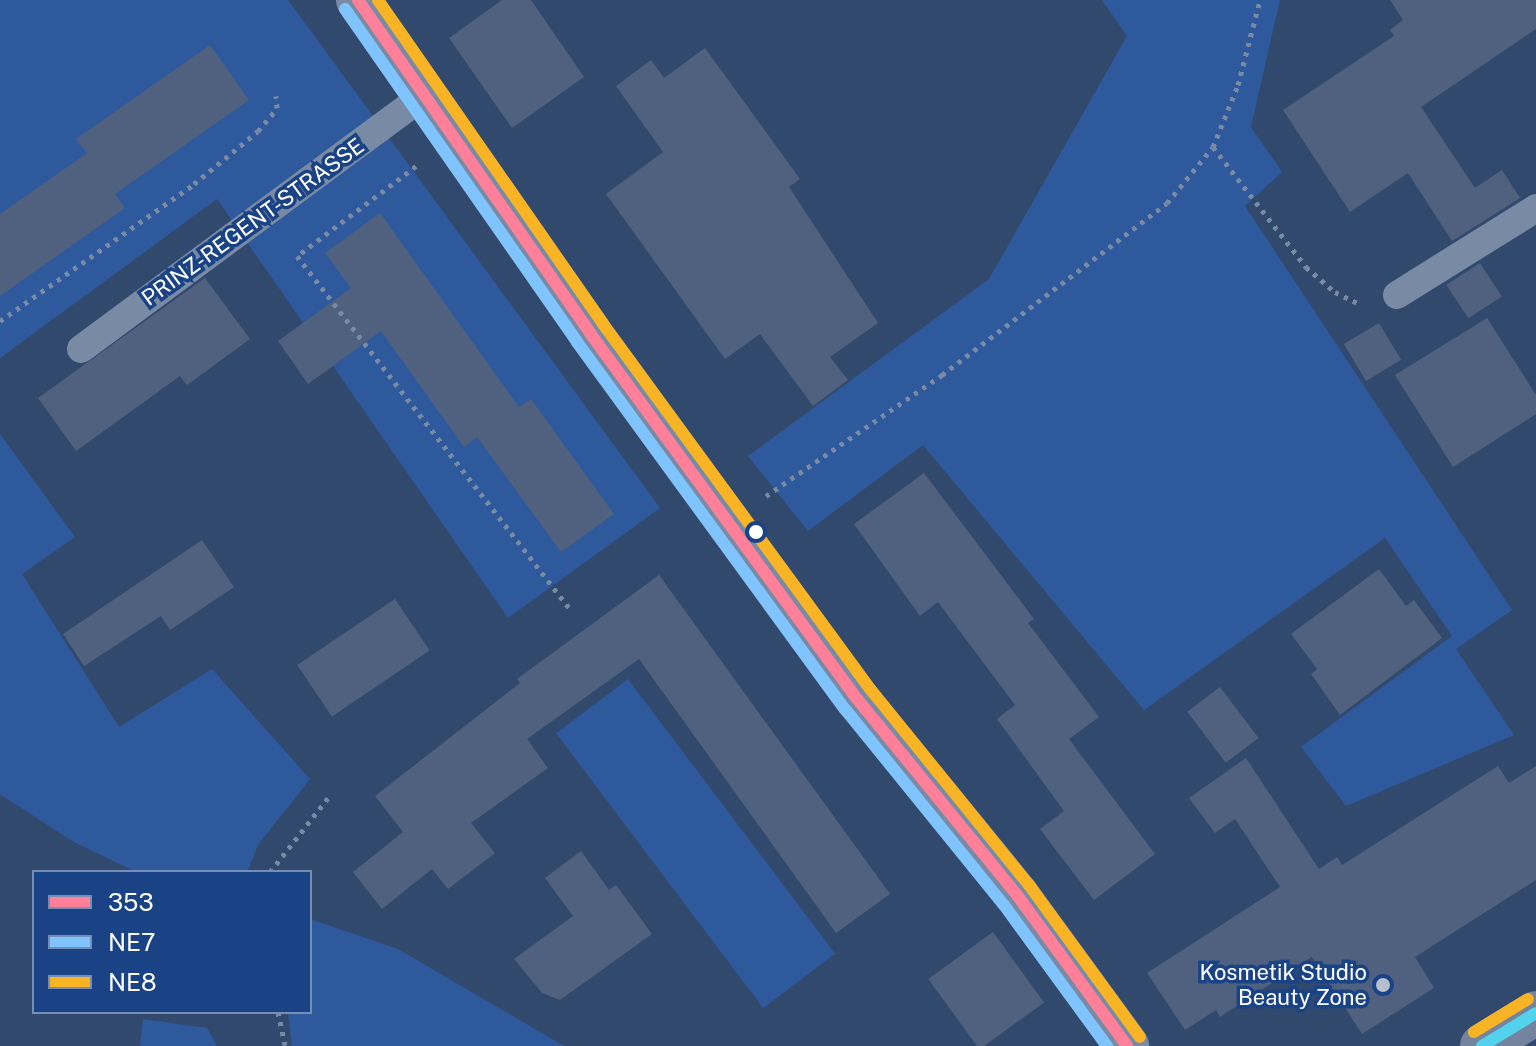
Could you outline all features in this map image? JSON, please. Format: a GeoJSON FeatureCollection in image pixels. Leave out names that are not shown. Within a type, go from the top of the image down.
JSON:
{"type":"FeatureCollection","features":[{"type":"Feature","properties":{"kind":"street"},"geometry":{"type":"LineString","coordinates":[[358,0],[858,700],[1017,895],[1127,1046]]}},
{"type":"Feature","properties":{"kind":"street"},"geometry":{"type":"LineString","coordinates":[[1482,1046],[1536,1013]]}},
{"type":"Feature","properties":{"kind":"lane","name":"PRINZ-REGENT-STRASSE"},"geometry":{"type":"LineString","coordinates":[[81,349],[425,94]]}},
{"type":"Feature","properties":{"kind":"lane"},"geometry":{"type":"LineString","coordinates":[[1397,295],[1536,208]]}},
{"type":"Feature","properties":{"kind":"path"},"geometry":{"type":"LineString","coordinates":[[730,523],[1113,248],[1167,203],[1213,147],[1238,85],[1260,0]]}},
{"type":"Feature","properties":{"kind":"path"},"geometry":{"type":"LineString","coordinates":[[0,321],[226,158],[258,131],[277,108],[276,96]]}},
{"type":"Feature","properties":{"kind":"path"},"geometry":{"type":"LineString","coordinates":[[456,137],[297,256],[569,608]]}},
{"type":"Feature","properties":{"kind":"path"},"geometry":{"type":"LineString","coordinates":[[1213,147],[1306,267],[1335,292],[1365,305],[1397,295]]}},
{"type":"Feature","properties":{"kind":"path"},"geometry":{"type":"LineString","coordinates":[[272,870],[328,798]]}},
{"type":"Feature","properties":{"kind":"path"},"geometry":{"type":"LineString","coordinates":[[278,1014],[285,1046]]}},
{"type":"Feature","properties":{"kind":"shaded area"},"geometry":{"type":"Polygon","coordinates":[[[0,0],[288,0],[660,508],[508,618],[217,199],[0,358],[0,0]]]}},
{"type":"Feature","properties":{"kind":"shaded area"},"geometry":{"type":"Polygon","coordinates":[[[1102,0],[1280,0],[1251,127],[1282,172],[1245,206],[1512,610],[1456,649],[1514,735],[1346,806],[1301,747],[1452,636],[1385,538],[1144,710],[923,445],[808,531],[748,456],[989,279],[1127,36],[1102,0]]]}},
{"type":"Feature","properties":{"kind":"shaded area"},"geometry":{"type":"Polygon","coordinates":[[[0,434],[75,537],[22,574],[119,727],[212,669],[310,779],[258,845],[248,870],[132,870],[72,841],[0,794],[0,434]]]}},
{"type":"Feature","properties":{"kind":"shaded area"},"geometry":{"type":"Polygon","coordinates":[[[628,679],[835,954],[763,1008],[556,733],[628,679]]]}},
{"type":"Feature","properties":{"kind":"shaded area"},"geometry":{"type":"Polygon","coordinates":[[[312,920],[398,949],[564,1046],[292,1046],[288,1014],[312,1014],[312,920]]]}},
{"type":"Feature","properties":{"kind":"shaded area"},"geometry":{"type":"Polygon","coordinates":[[[143,1019],[207,1028],[217,1046],[140,1046],[143,1019]]]}},
{"type":"Feature","properties":{"kind":"building"},"geometry":{"type":"Polygon","coordinates":[[[502,0],[531,0],[584,77],[512,128],[449,38],[502,0]]]}},
{"type":"Feature","properties":{"kind":"building"},"geometry":{"type":"Polygon","coordinates":[[[1390,0],[1536,0],[1536,29],[1421,107],[1475,188],[1502,170],[1520,198],[1452,241],[1408,173],[1350,212],[1283,110],[1394,36],[1390,30],[1403,20],[1390,0]]]}},
{"type":"Feature","properties":{"kind":"building"},"geometry":{"type":"Polygon","coordinates":[[[210,45],[249,100],[115,194],[125,208],[0,296],[0,214],[87,153],[76,139],[210,45]]]}},
{"type":"Feature","properties":{"kind":"building"},"geometry":{"type":"Polygon","coordinates":[[[705,48],[800,179],[789,187],[878,323],[830,357],[848,380],[813,406],[760,334],[725,359],[606,194],[663,152],[616,86],[651,60],[664,78],[705,48]]]}},
{"type":"Feature","properties":{"kind":"building"},"geometry":{"type":"Polygon","coordinates":[[[380,213],[519,407],[531,399],[614,514],[561,552],[477,437],[464,447],[381,331],[308,384],[278,341],[351,288],[325,253],[380,213]]]}},
{"type":"Feature","properties":{"kind":"building"},"geometry":{"type":"Polygon","coordinates":[[[1480,263],[1502,297],[1468,318],[1446,285],[1480,263]]]}},
{"type":"Feature","properties":{"kind":"building"},"geometry":{"type":"Polygon","coordinates":[[[205,278],[250,339],[187,385],[180,376],[76,451],[38,398],[205,278]]]}},
{"type":"Feature","properties":{"kind":"building"},"geometry":{"type":"Polygon","coordinates":[[[1487,318],[1536,395],[1536,414],[1453,467],[1395,375],[1487,318]]]}},
{"type":"Feature","properties":{"kind":"building"},"geometry":{"type":"Polygon","coordinates":[[[1379,323],[1401,360],[1366,381],[1344,344],[1379,323]]]}},
{"type":"Feature","properties":{"kind":"building"},"geometry":{"type":"Polygon","coordinates":[[[924,473],[1034,619],[1028,623],[1099,717],[1069,739],[1155,854],[1094,900],[1040,829],[1064,811],[997,719],[1015,705],[938,602],[920,616],[854,524],[924,473]]]}},
{"type":"Feature","properties":{"kind":"building"},"geometry":{"type":"Polygon","coordinates":[[[202,540],[234,587],[170,630],[161,616],[84,666],[63,634],[202,540]]]}},
{"type":"Feature","properties":{"kind":"building"},"geometry":{"type":"Polygon","coordinates":[[[1379,569],[1406,606],[1414,600],[1442,638],[1340,715],[1311,674],[1317,669],[1291,634],[1379,569]]]}},
{"type":"Feature","properties":{"kind":"building"},"geometry":{"type":"Polygon","coordinates":[[[659,575],[890,894],[836,933],[639,659],[527,739],[548,768],[471,823],[495,853],[448,889],[432,869],[382,909],[353,872],[403,832],[375,796],[520,683],[517,679],[659,575]]]}},
{"type":"Feature","properties":{"kind":"building"},"geometry":{"type":"Polygon","coordinates":[[[395,599],[430,650],[332,716],[297,665],[395,599]]]}},
{"type":"Feature","properties":{"kind":"building"},"geometry":{"type":"Polygon","coordinates":[[[1220,687],[1259,738],[1226,763],[1187,712],[1220,687]]]}},
{"type":"Feature","properties":{"kind":"building"},"geometry":{"type":"Polygon","coordinates":[[[1246,758],[1319,869],[1337,857],[1342,865],[1498,766],[1509,783],[1536,766],[1536,880],[1415,957],[1434,988],[1362,1034],[1312,957],[1220,1017],[1216,1010],[1185,1030],[1147,973],[1280,887],[1235,819],[1215,833],[1189,798],[1246,758]]]}},
{"type":"Feature","properties":{"kind":"building"},"geometry":{"type":"Polygon","coordinates":[[[581,851],[609,890],[616,885],[652,934],[560,1000],[542,993],[514,959],[573,916],[545,878],[581,851]]]}},
{"type":"Feature","properties":{"kind":"building"},"geometry":{"type":"Polygon","coordinates":[[[993,932],[1044,1002],[984,1046],[977,1046],[928,979],[993,932]]]}},
{"type":"Feature","properties":{"kind":"transit line","name":"353"},"geometry":{"type":"LineString","coordinates":[[358,0],[590,333],[858,700],[1017,895],[1127,1046]]}},
{"type":"Feature","properties":{"kind":"transit line","name":"NE8"},"geometry":{"type":"LineString","coordinates":[[378,0],[603,324],[871,690],[1029,885],[1140,1037]]}},
{"type":"Feature","properties":{"kind":"transit line","name":"NE7"},"geometry":{"type":"LineString","coordinates":[[345,9],[577,342],[845,709],[1004,905],[1107,1046]]}},
{"type":"Feature","properties":{"kind":"transit line","name":"NE8"},"geometry":{"type":"LineString","coordinates":[[1474,1032],[1528,999]]}},
{"type":"Feature","properties":{"kind":"transit line"},"geometry":{"type":"LineString","coordinates":[[1482,1046],[1536,1013]]}},
{"type":"Feature","properties":{"kind":"place","name":"Kosmetik Studio Beauty Zone"},"geometry":{"type":"Point","coordinates":[1383,985]}}]}
